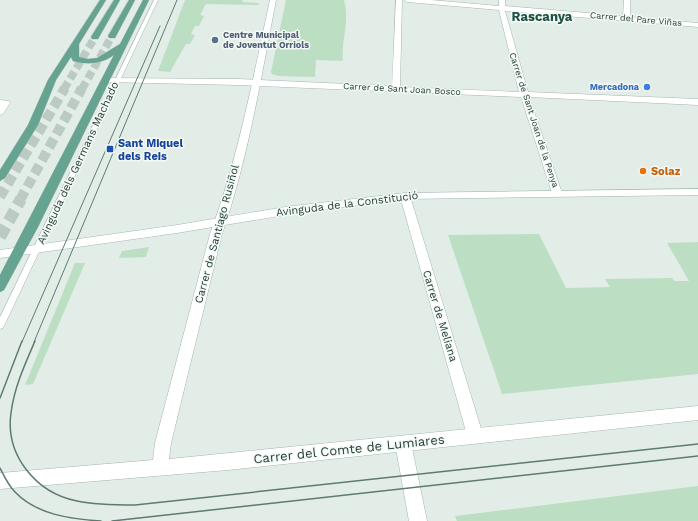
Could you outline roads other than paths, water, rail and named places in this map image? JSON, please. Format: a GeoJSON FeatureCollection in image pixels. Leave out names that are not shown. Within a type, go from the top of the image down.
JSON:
{"type":"FeatureCollection","features":[{"type":"Feature","properties":{"kind":"main road"},"geometry":{"type":"LineString","coordinates":[[0,178],[33,126],[52,80],[103,0]]}},
{"type":"Feature","properties":{"kind":"main road"},"geometry":{"type":"LineString","coordinates":[[95,37],[117,0]]}},
{"type":"Feature","properties":{"kind":"main road"},"geometry":{"type":"LineString","coordinates":[[112,36],[132,0]]}},
{"type":"Feature","properties":{"kind":"main road","name":"Avinguda dels Germans Machado"},"geometry":{"type":"LineString","coordinates":[[0,287],[32,227],[146,0]]}},
{"type":"Feature","properties":{"kind":"main road"},"geometry":{"type":"LineString","coordinates":[[75,43],[74,56],[76,59],[88,62],[105,58],[112,54],[125,41]]}},
{"type":"Feature","properties":{"kind":"street","name":"Carrer de Santiago Rusiñol"},"geometry":{"type":"LineString","coordinates":[[160,468],[163,443],[219,222],[228,201],[256,83],[273,0]]}},
{"type":"Feature","properties":{"kind":"street"},"geometry":{"type":"LineString","coordinates":[[396,88],[399,0]]}},
{"type":"Feature","properties":{"kind":"street","name":"Carrer del Pare Viñas"},"geometry":{"type":"LineString","coordinates":[[407,0],[502,4],[626,19],[698,25]]}},
{"type":"Feature","properties":{"kind":"street"},"geometry":{"type":"LineString","coordinates":[[626,19],[627,0]]}},
{"type":"Feature","properties":{"kind":"street","name":"Carrer de Sant Joan de la Penya"},"geometry":{"type":"LineString","coordinates":[[502,4],[524,94],[557,193]]}},
{"type":"Feature","properties":{"kind":"street","name":"Carrer de Sant Joan Bosco"},"geometry":{"type":"LineString","coordinates":[[106,80],[396,88],[698,102]]}},
{"type":"Feature","properties":{"kind":"street"},"geometry":{"type":"LineString","coordinates":[[0,103],[6,103],[0,112]]}},
{"type":"Feature","properties":{"kind":"street","name":"Avinguda de la Constitució"},"geometry":{"type":"LineString","coordinates":[[0,254],[285,211],[405,196],[698,192]]}},
{"type":"Feature","properties":{"kind":"street","name":"Carrer de Meliana"},"geometry":{"type":"LineString","coordinates":[[405,196],[475,435]]}},
{"type":"Feature","properties":{"kind":"street","name":"Carrer del Comte de Lumiares"},"geometry":{"type":"LineString","coordinates":[[0,480],[160,468],[475,435],[698,414]]}},
{"type":"Feature","properties":{"kind":"street"},"geometry":{"type":"LineString","coordinates":[[403,443],[418,521]]}},
{"type":"Feature","properties":{"kind":"lane","name":"Avinguda dels Germans Machado"},"geometry":{"type":"LineString","coordinates":[[0,326],[156,0]]}},
{"type":"Feature","properties":{"kind":"tunnel"},"geometry":{"type":"LineString","coordinates":[[82,89],[112,36]]}},
{"type":"Feature","properties":{"kind":"tunnel"},"geometry":{"type":"LineString","coordinates":[[64,89],[95,37]]}},
{"type":"Feature","properties":{"kind":"tunnel"},"geometry":{"type":"LineString","coordinates":[[0,197],[65,88]]}},
{"type":"Feature","properties":{"kind":"tunnel"},"geometry":{"type":"LineString","coordinates":[[20,200],[82,88]]}},
{"type":"Feature","properties":{"kind":"tunnel"},"geometry":{"type":"LineString","coordinates":[[0,237],[21,199]]}},
{"type":"Feature","properties":{"kind":"tram line"},"geometry":{"type":"LineString","coordinates":[[34,342],[177,0]]}},
{"type":"Feature","properties":{"kind":"tram line"},"geometry":{"type":"LineString","coordinates":[[22,342],[160,26]]}},
{"type":"Feature","properties":{"kind":"tram line"},"geometry":{"type":"LineString","coordinates":[[0,398],[22,341]]}},
{"type":"Feature","properties":{"kind":"tram line"},"geometry":{"type":"LineString","coordinates":[[35,341],[20,376],[12,404],[10,429],[13,443],[18,457],[26,470],[37,481],[62,497],[77,501],[135,505],[698,444]]}},
{"type":"Feature","properties":{"kind":"tram line"},"geometry":{"type":"LineString","coordinates":[[112,521],[698,456]]}},
{"type":"Feature","properties":{"kind":"tram line"},"geometry":{"type":"LineString","coordinates":[[0,468],[6,480],[13,489],[24,500],[34,506],[44,511],[66,517],[101,521]]}},
{"type":"Feature","properties":{"kind":"place","name":"Centre Municipal de Joventut Orriols"},"geometry":{"type":"Point","coordinates":[215,40]}},
{"type":"Feature","properties":{"kind":"place","name":"Mercadona"},"geometry":{"type":"Point","coordinates":[647,87]}},
{"type":"Feature","properties":{"kind":"place","name":"Sant Miquel dels Reis"},"geometry":{"type":"Point","coordinates":[110,149]}},
{"type":"Feature","properties":{"kind":"place","name":"Solaz"},"geometry":{"type":"Point","coordinates":[643,171]}},
{"type":"Feature","properties":{"kind":"district","name":"Rascanya"},"geometry":{"type":"Point","coordinates":[542,16]}}]}
